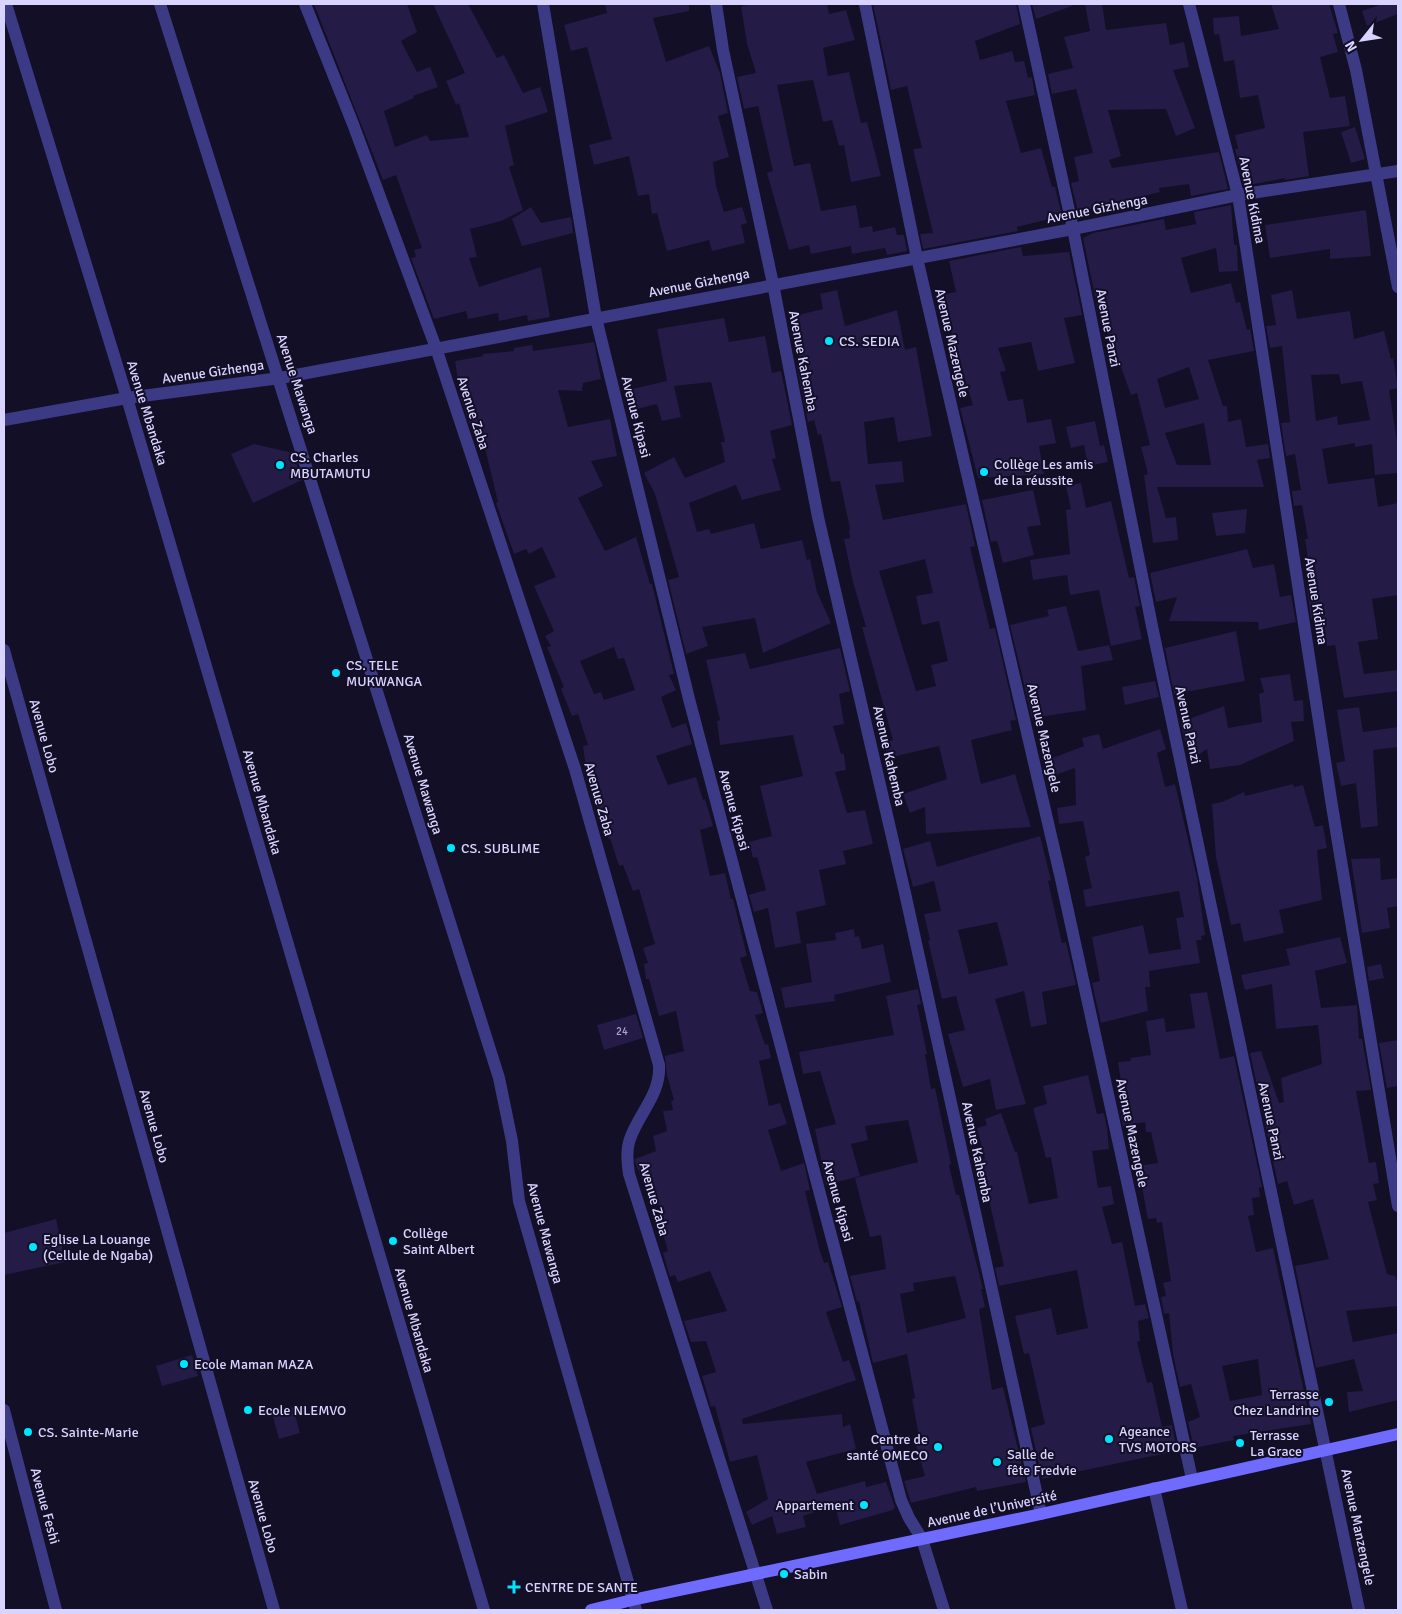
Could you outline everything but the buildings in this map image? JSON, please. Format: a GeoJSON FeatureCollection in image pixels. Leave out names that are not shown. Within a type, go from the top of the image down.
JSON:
{"type":"FeatureCollection","features":[{"type":"Feature","properties":{"kind":"main road","name":"Avenue de l’Université"},"geometry":{"type":"LineString","coordinates":[[591,1610],[634,1605],[756,1574],[1041,1514],[1398,1434]]}},
{"type":"Feature","properties":{"kind":"street","name":"Avenue Mbandaka"},"geometry":{"type":"LineString","coordinates":[[6,4],[127,398],[484,1610]]}},
{"type":"Feature","properties":{"kind":"street","name":"Avenue Mawanga"},"geometry":{"type":"LineString","coordinates":[[160,4],[280,378],[499,1078],[512,1141],[519,1201],[634,1605]]}},
{"type":"Feature","properties":{"kind":"street","name":"Avenue Zaba"},"geometry":{"type":"LineString","coordinates":[[304,4],[353,124],[436,348],[575,769],[659,1066],[657,1087],[630,1138],[627,1156],[628,1174],[767,1610]]}},
{"type":"Feature","properties":{"kind":"street","name":"Avenue Kipasi"},"geometry":{"type":"LineString","coordinates":[[543,4],[596,318],[689,699],[898,1490],[909,1518],[922,1539],[944,1610]]}},
{"type":"Feature","properties":{"kind":"street","name":"Avenue Kahemba"},"geometry":{"type":"LineString","coordinates":[[716,4],[723,50],[774,284],[818,517],[905,893],[1041,1514]]}},
{"type":"Feature","properties":{"kind":"street","name":"Avenue Mazengele"},"geometry":{"type":"LineString","coordinates":[[865,4],[917,258],[1061,879],[1192,1479]]}},
{"type":"Feature","properties":{"kind":"street","name":"Avenue Panzi"},"geometry":{"type":"LineString","coordinates":[[1024,4],[1073,229],[1153,630],[1326,1451]]}},
{"type":"Feature","properties":{"kind":"street","name":"Avenue Kidima"},"geometry":{"type":"LineString","coordinates":[[1189,4],[1238,195],[1332,806],[1398,1206]]}},
{"type":"Feature","properties":{"kind":"street"},"geometry":{"type":"LineString","coordinates":[[1339,4],[1356,70],[1378,173],[1398,287]]}},
{"type":"Feature","properties":{"kind":"street","name":"Avenue Gizhenga"},"geometry":{"type":"LineString","coordinates":[[4,420],[127,398],[280,378],[1073,229],[1238,195],[1398,170]]}},
{"type":"Feature","properties":{"kind":"street","name":"Avenue Lobo"},"geometry":{"type":"LineString","coordinates":[[4,650],[274,1610]]}},
{"type":"Feature","properties":{"kind":"street","name":"Avenue Feshi"},"geometry":{"type":"LineString","coordinates":[[4,1410],[56,1610]]}},
{"type":"Feature","properties":{"kind":"street","name":"Avenue Manzengele"},"geometry":{"type":"LineString","coordinates":[[1326,1451],[1359,1610]]}},
{"type":"Feature","properties":{"kind":"street"},"geometry":{"type":"LineString","coordinates":[[1154,1488],[1182,1610]]}},
{"type":"Feature","properties":{"kind":"place","name":"CS. SEDIA"},"geometry":{"type":"Point","coordinates":[829,341]}},
{"type":"Feature","properties":{"kind":"place","name":"CS. Charles MBUTAMUTU"},"geometry":{"type":"Point","coordinates":[280,465]}},
{"type":"Feature","properties":{"kind":"place","name":"Collège Les amis de la réussite"},"geometry":{"type":"Point","coordinates":[984,472]}},
{"type":"Feature","properties":{"kind":"place","name":"CS. TELE MUKWANGA"},"geometry":{"type":"Point","coordinates":[336,673]}},
{"type":"Feature","properties":{"kind":"place","name":"CS. SUBLIME"},"geometry":{"type":"Point","coordinates":[451,848]}},
{"type":"Feature","properties":{"kind":"place","name":"Collège Saint Albert"},"geometry":{"type":"Point","coordinates":[393,1241]}},
{"type":"Feature","properties":{"kind":"place","name":"Eglise La Louange (Cellule de Ngaba)"},"geometry":{"type":"Point","coordinates":[33,1247]}},
{"type":"Feature","properties":{"kind":"place","name":"Ecole Maman MAZA"},"geometry":{"type":"Point","coordinates":[184,1364]}},
{"type":"Feature","properties":{"kind":"place","name":"Terrasse Chez Landrine"},"geometry":{"type":"Point","coordinates":[1329,1402]}},
{"type":"Feature","properties":{"kind":"place","name":"Ecole NLEMVO"},"geometry":{"type":"Point","coordinates":[248,1410]}},
{"type":"Feature","properties":{"kind":"place","name":"CS. Sainte-Marie"},"geometry":{"type":"Point","coordinates":[28,1432]}},
{"type":"Feature","properties":{"kind":"place","name":"Ageance TVS MOTORS"},"geometry":{"type":"Point","coordinates":[1109,1439]}},
{"type":"Feature","properties":{"kind":"place","name":"Terrasse La Grace"},"geometry":{"type":"Point","coordinates":[1240,1443]}},
{"type":"Feature","properties":{"kind":"place","name":"Centre de santé OMECO"},"geometry":{"type":"Point","coordinates":[938,1447]}},
{"type":"Feature","properties":{"kind":"place","name":"Salle de fête Fredvie"},"geometry":{"type":"Point","coordinates":[997,1462]}},
{"type":"Feature","properties":{"kind":"place","name":"Appartement"},"geometry":{"type":"Point","coordinates":[864,1505]}},
{"type":"Feature","properties":{"kind":"place","name":"Sabin"},"geometry":{"type":"Point","coordinates":[784,1574]}},
{"type":"Feature","properties":{"kind":"place","name":"CENTRE DE SANTE"},"geometry":{"type":"Point","coordinates":[514,1587]}}]}
